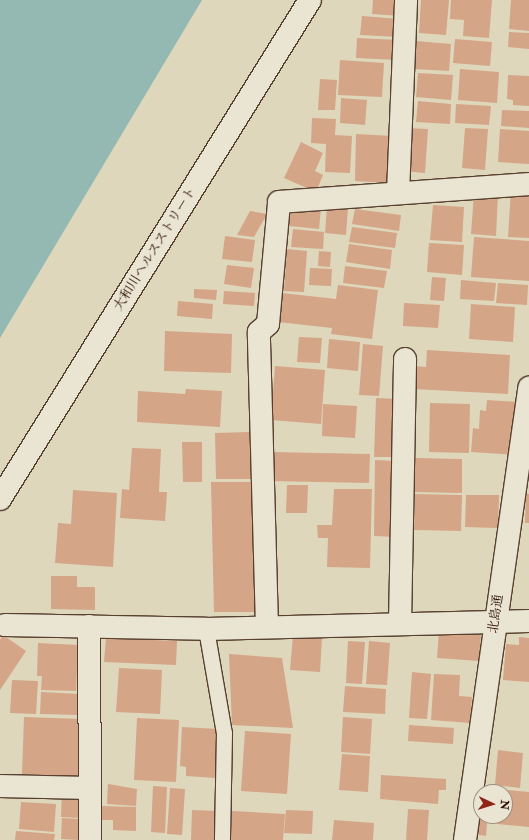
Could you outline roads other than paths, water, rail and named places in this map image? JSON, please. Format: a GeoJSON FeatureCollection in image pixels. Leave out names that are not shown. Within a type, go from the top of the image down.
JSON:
{"type":"FeatureCollection","features":[{"type":"Feature","properties":{"kind":"street","name":"大和川ヘルスストリート"},"geometry":{"type":"LineString","coordinates":[[0,499],[310,0]]}},
{"type":"Feature","properties":{"kind":"street"},"geometry":{"type":"LineString","coordinates":[[398,193],[406,0]]}},
{"type":"Feature","properties":{"kind":"street"},"geometry":{"type":"LineString","coordinates":[[267,627],[259,332],[268,324],[279,202],[529,184]]}},
{"type":"Feature","properties":{"kind":"street"},"geometry":{"type":"LineString","coordinates":[[400,624],[405,359]]}},
{"type":"Feature","properties":{"kind":"street","name":"北島通"},"geometry":{"type":"LineString","coordinates":[[465,840],[529,388]]}},
{"type":"Feature","properties":{"kind":"street"},"geometry":{"type":"LineString","coordinates":[[5,625],[206,629],[529,621]]}},
{"type":"Feature","properties":{"kind":"street"},"geometry":{"type":"LineString","coordinates":[[88,626],[90,840]]}},
{"type":"Feature","properties":{"kind":"street"},"geometry":{"type":"LineString","coordinates":[[0,786],[90,788]]}},
{"type":"Feature","properties":{"kind":"lane"},"geometry":{"type":"LineString","coordinates":[[206,629],[224,733],[222,840]]}},
{"type":"Feature","properties":{"kind":"water"},"geometry":{"type":"Polygon","coordinates":[[[0,0],[202,0],[0,338],[0,0]]]}}]}
